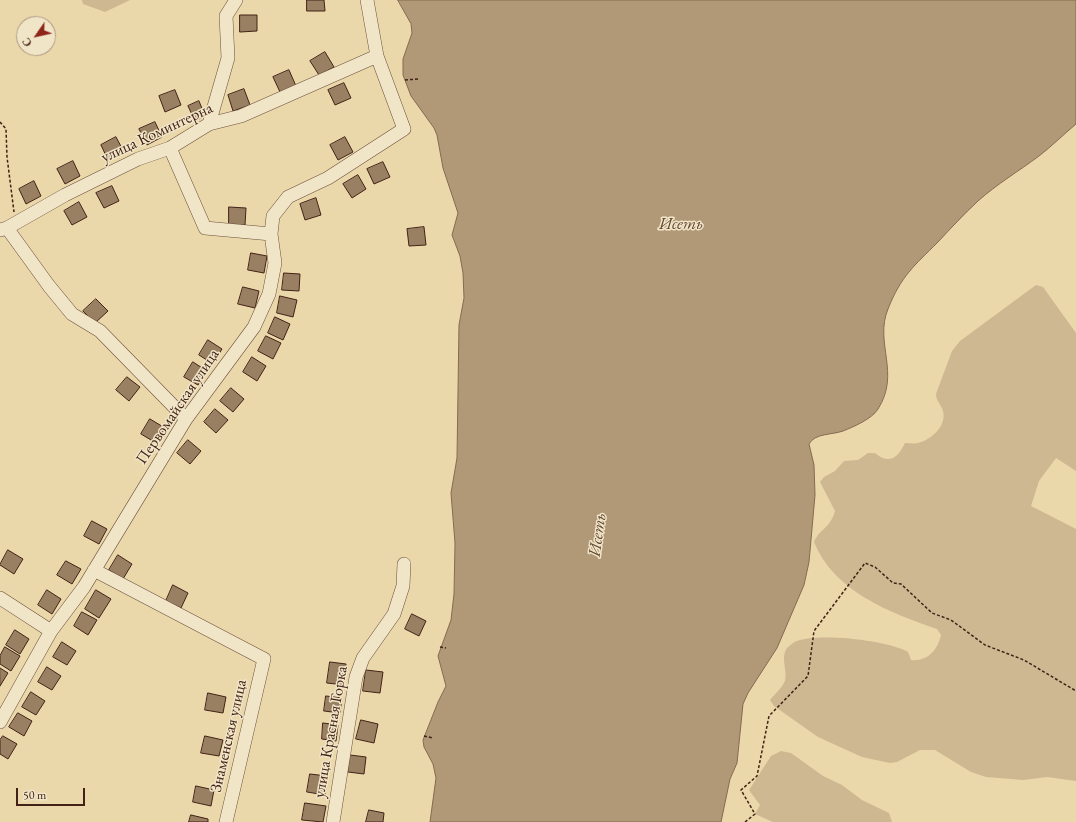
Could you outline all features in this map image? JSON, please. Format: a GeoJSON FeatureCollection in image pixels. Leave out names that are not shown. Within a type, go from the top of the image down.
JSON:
{"type":"FeatureCollection","features":[{"type":"Feature","properties":{"kind":"street"},"geometry":{"type":"LineString","coordinates":[[209,124],[228,58],[226,16],[236,0]]}},
{"type":"Feature","properties":{"kind":"street"},"geometry":{"type":"LineString","coordinates":[[367,0],[377,56]]}},
{"type":"Feature","properties":{"kind":"street","name":"улица Коминтерна"},"geometry":{"type":"LineString","coordinates":[[4,229],[65,195],[138,159],[170,148],[209,124],[241,116],[377,56]]}},
{"type":"Feature","properties":{"kind":"street","name":"Первомайская улица"},"geometry":{"type":"LineString","coordinates":[[0,722],[51,631],[94,570],[186,419],[254,327],[269,294],[275,263],[271,234],[273,216],[288,197],[328,178],[404,129],[377,56]]}},
{"type":"Feature","properties":{"kind":"street"},"geometry":{"type":"LineString","coordinates":[[170,148],[205,228],[271,234]]}},
{"type":"Feature","properties":{"kind":"street"},"geometry":{"type":"LineString","coordinates":[[4,229],[72,314],[100,331],[186,419]]}},
{"type":"Feature","properties":{"kind":"street","name":"улица Красная Горка"},"geometry":{"type":"LineString","coordinates":[[333,822],[356,677],[363,658],[394,614],[403,586],[404,564]]}},
{"type":"Feature","properties":{"kind":"street","name":"Знаменская улица"},"geometry":{"type":"LineString","coordinates":[[94,570],[264,659],[226,822]]}},
{"type":"Feature","properties":{"kind":"street"},"geometry":{"type":"LineString","coordinates":[[0,598],[51,631]]}},
{"type":"Feature","properties":{"kind":"path"},"geometry":{"type":"LineString","coordinates":[[405,80],[418,79]]}},
{"type":"Feature","properties":{"kind":"path"},"geometry":{"type":"LineString","coordinates":[[0,122],[6,129],[7,157],[14,212],[4,229]]}},
{"type":"Feature","properties":{"kind":"path"},"geometry":{"type":"LineString","coordinates":[[745,822],[755,814],[741,790],[757,776],[769,716],[808,676],[814,631],[865,563],[875,567],[893,583],[901,584],[932,613],[951,620],[984,645],[1024,660],[1076,691]]}},
{"type":"Feature","properties":{"kind":"path"},"geometry":{"type":"LineString","coordinates":[[440,647],[446,648]]}},
{"type":"Feature","properties":{"kind":"path"},"geometry":{"type":"LineString","coordinates":[[424,736],[433,738]]}},
{"type":"Feature","properties":{"kind":"shaded area"},"geometry":{"type":"Polygon","coordinates":[[[82,0],[130,0],[105,12],[83,4],[82,0]]]}},
{"type":"Feature","properties":{"kind":"shaded area"},"geometry":{"type":"Polygon","coordinates":[[[1036,285],[1043,287],[1076,333],[1076,471],[1056,458],[1039,481],[1031,506],[1076,529],[1076,781],[1047,777],[1023,780],[986,777],[971,772],[935,750],[920,750],[897,762],[890,763],[862,757],[818,737],[774,706],[770,700],[780,689],[786,677],[784,656],[787,648],[793,643],[807,639],[853,639],[885,644],[898,648],[908,652],[911,660],[917,660],[927,657],[935,650],[941,635],[937,629],[901,616],[866,598],[835,574],[823,559],[814,542],[816,537],[828,525],[835,511],[820,482],[824,477],[835,471],[844,461],[858,460],[868,453],[875,453],[885,459],[893,458],[899,453],[905,443],[918,443],[933,436],[943,422],[943,411],[936,394],[952,351],[960,341],[1036,285]]]}},
{"type":"Feature","properties":{"kind":"shaded area"},"geometry":{"type":"Polygon","coordinates":[[[781,751],[791,753],[823,776],[842,785],[862,800],[889,813],[892,822],[773,822],[755,814],[760,805],[749,790],[771,756],[781,751]]]}},
{"type":"Feature","properties":{"kind":"water","name":"Исеть"},"geometry":{"type":"Polygon","coordinates":[[[398,0],[1076,0],[1076,124],[1039,156],[1000,183],[978,201],[909,272],[893,298],[884,322],[888,371],[884,396],[878,409],[875,413],[857,425],[843,431],[819,436],[812,440],[809,444],[814,465],[815,495],[809,562],[804,585],[777,648],[748,693],[743,704],[737,763],[730,779],[721,822],[430,822],[436,778],[433,764],[424,747],[423,740],[446,686],[438,656],[451,620],[454,594],[455,543],[451,493],[457,458],[459,325],[464,298],[463,273],[460,256],[452,235],[458,213],[443,168],[437,135],[434,128],[411,96],[403,75],[403,59],[412,33],[411,24],[398,0]]]}},
{"type":"Feature","properties":{"kind":"building"},"geometry":{"type":"Polygon","coordinates":[[[307,0],[324,0],[325,11],[307,11],[307,0]]]}},
{"type":"Feature","properties":{"kind":"building"},"geometry":{"type":"Polygon","coordinates":[[[240,15],[257,15],[257,31],[240,32],[240,15]]]}},
{"type":"Feature","properties":{"kind":"building"},"geometry":{"type":"Polygon","coordinates":[[[325,52],[334,67],[319,75],[310,61],[325,52]]]}},
{"type":"Feature","properties":{"kind":"building"},"geometry":{"type":"Polygon","coordinates":[[[289,70],[296,86],[280,92],[273,77],[289,70]]]}},
{"type":"Feature","properties":{"kind":"building"},"geometry":{"type":"Polygon","coordinates":[[[344,83],[351,98],[335,105],[328,90],[344,83]]]}},
{"type":"Feature","properties":{"kind":"building"},"geometry":{"type":"Polygon","coordinates":[[[244,89],[250,105],[233,111],[228,95],[244,89]]]}},
{"type":"Feature","properties":{"kind":"building"},"geometry":{"type":"Polygon","coordinates":[[[175,90],[181,105],[165,112],[159,96],[175,90]]]}},
{"type":"Feature","properties":{"kind":"building"},"geometry":{"type":"Polygon","coordinates":[[[199,101],[205,116],[195,121],[188,106],[199,101]]]}},
{"type":"Feature","properties":{"kind":"building"},"geometry":{"type":"Polygon","coordinates":[[[155,122],[162,137],[147,145],[139,129],[155,122]]]}},
{"type":"Feature","properties":{"kind":"building"},"geometry":{"type":"Polygon","coordinates":[[[116,137],[124,152],[108,160],[101,145],[116,137]]]}},
{"type":"Feature","properties":{"kind":"building"},"geometry":{"type":"Polygon","coordinates":[[[345,137],[353,152],[338,160],[330,145],[345,137]]]}},
{"type":"Feature","properties":{"kind":"building"},"geometry":{"type":"Polygon","coordinates":[[[73,161],[80,176],[65,184],[57,169],[73,161]]]}},
{"type":"Feature","properties":{"kind":"building"},"geometry":{"type":"Polygon","coordinates":[[[383,162],[390,177],[374,184],[367,169],[383,162]]]}},
{"type":"Feature","properties":{"kind":"building"},"geometry":{"type":"Polygon","coordinates":[[[358,175],[366,189],[352,198],[343,184],[358,175]]]}},
{"type":"Feature","properties":{"kind":"building"},"geometry":{"type":"Polygon","coordinates":[[[34,181],[41,196],[26,204],[19,189],[34,181]]]}},
{"type":"Feature","properties":{"kind":"building"},"geometry":{"type":"Polygon","coordinates":[[[112,186],[119,201],[104,208],[96,193],[112,186]]]}},
{"type":"Feature","properties":{"kind":"building"},"geometry":{"type":"Polygon","coordinates":[[[316,198],[321,215],[305,220],[300,204],[316,198]]]}},
{"type":"Feature","properties":{"kind":"building"},"geometry":{"type":"Polygon","coordinates":[[[79,202],[87,217],[72,225],[64,211],[79,202]]]}},
{"type":"Feature","properties":{"kind":"building"},"geometry":{"type":"Polygon","coordinates":[[[229,207],[246,208],[245,225],[229,225],[229,207]]]}},
{"type":"Feature","properties":{"kind":"building"},"geometry":{"type":"Polygon","coordinates":[[[424,227],[426,245],[409,246],[407,229],[424,227]]]}},
{"type":"Feature","properties":{"kind":"building"},"geometry":{"type":"Polygon","coordinates":[[[251,253],[267,256],[264,273],[248,270],[251,253]]]}},
{"type":"Feature","properties":{"kind":"building"},"geometry":{"type":"Polygon","coordinates":[[[284,273],[300,274],[299,291],[282,290],[284,273]]]}},
{"type":"Feature","properties":{"kind":"building"},"geometry":{"type":"Polygon","coordinates":[[[243,287],[259,291],[255,308],[238,304],[243,287]]]}},
{"type":"Feature","properties":{"kind":"building"},"geometry":{"type":"Polygon","coordinates":[[[280,296],[297,300],[293,317],[277,313],[280,296]]]}},
{"type":"Feature","properties":{"kind":"building"},"geometry":{"type":"Polygon","coordinates":[[[96,299],[108,311],[95,323],[83,311],[96,299]]]}},
{"type":"Feature","properties":{"kind":"building"},"geometry":{"type":"Polygon","coordinates":[[[275,317],[290,324],[283,340],[268,333],[275,317]]]}},
{"type":"Feature","properties":{"kind":"building"},"geometry":{"type":"Polygon","coordinates":[[[266,336],[281,343],[273,359],[258,351],[266,336]]]}},
{"type":"Feature","properties":{"kind":"building"},"geometry":{"type":"Polygon","coordinates":[[[208,340],[222,349],[213,364],[199,355],[208,340]]]}},
{"type":"Feature","properties":{"kind":"building"},"geometry":{"type":"Polygon","coordinates":[[[252,357],[266,366],[257,381],[243,372],[252,357]]]}},
{"type":"Feature","properties":{"kind":"building"},"geometry":{"type":"Polygon","coordinates":[[[193,362],[207,371],[198,385],[184,377],[193,362]]]}},
{"type":"Feature","properties":{"kind":"building"},"geometry":{"type":"Polygon","coordinates":[[[127,377],[140,387],[129,401],[116,390],[127,377]]]}},
{"type":"Feature","properties":{"kind":"building"},"geometry":{"type":"Polygon","coordinates":[[[231,388],[244,399],[233,412],[220,401],[231,388]]]}},
{"type":"Feature","properties":{"kind":"building"},"geometry":{"type":"Polygon","coordinates":[[[215,409],[228,420],[216,433],[204,422],[215,409]]]}},
{"type":"Feature","properties":{"kind":"building"},"geometry":{"type":"Polygon","coordinates":[[[150,419],[165,428],[156,443],[141,434],[150,419]]]}},
{"type":"Feature","properties":{"kind":"building"},"geometry":{"type":"Polygon","coordinates":[[[188,440],[201,451],[190,464],[177,453],[188,440]]]}},
{"type":"Feature","properties":{"kind":"building"},"geometry":{"type":"Polygon","coordinates":[[[92,521],[107,529],[99,544],[84,536],[92,521]]]}},
{"type":"Feature","properties":{"kind":"building"},"geometry":{"type":"Polygon","coordinates":[[[8,550],[23,559],[14,574],[0,565],[8,550]]]}},
{"type":"Feature","properties":{"kind":"building"},"geometry":{"type":"Polygon","coordinates":[[[118,555],[132,564],[123,579],[109,570],[118,555]]]}},
{"type":"Feature","properties":{"kind":"building"},"geometry":{"type":"Polygon","coordinates":[[[66,561],[81,569],[72,584],[57,575],[66,561]]]}},
{"type":"Feature","properties":{"kind":"building"},"geometry":{"type":"Polygon","coordinates":[[[173,585],[188,593],[181,608],[166,601],[173,585]]]}},
{"type":"Feature","properties":{"kind":"building"},"geometry":{"type":"Polygon","coordinates":[[[47,590],[61,599],[52,614],[38,605],[47,590]]]}},
{"type":"Feature","properties":{"kind":"building"},"geometry":{"type":"Polygon","coordinates":[[[96,590],[111,599],[99,618],[85,609],[96,590]]]}},
{"type":"Feature","properties":{"kind":"building"},"geometry":{"type":"Polygon","coordinates":[[[82,612],[97,620],[88,635],[74,626],[82,612]]]}},
{"type":"Feature","properties":{"kind":"building"},"geometry":{"type":"Polygon","coordinates":[[[412,614],[426,621],[419,636],[405,629],[412,614]]]}},
{"type":"Feature","properties":{"kind":"building"},"geometry":{"type":"Polygon","coordinates":[[[15,630],[29,639],[20,654],[6,645],[15,630]]]}},
{"type":"Feature","properties":{"kind":"building"},"geometry":{"type":"Polygon","coordinates":[[[62,642],[76,651],[67,665],[53,657],[62,642]]]}},
{"type":"Feature","properties":{"kind":"building"},"geometry":{"type":"Polygon","coordinates":[[[5,647],[20,656],[11,671],[0,664],[0,656],[5,647]]]}},
{"type":"Feature","properties":{"kind":"building"},"geometry":{"type":"Polygon","coordinates":[[[330,662],[346,664],[344,685],[327,683],[330,662]]]}},
{"type":"Feature","properties":{"kind":"building"},"geometry":{"type":"Polygon","coordinates":[[[47,667],[61,676],[52,690],[38,682],[47,667]]]}},
{"type":"Feature","properties":{"kind":"building"},"geometry":{"type":"Polygon","coordinates":[[[0,668],[8,673],[0,686],[0,668]]]}},
{"type":"Feature","properties":{"kind":"building"},"geometry":{"type":"Polygon","coordinates":[[[366,670],[383,672],[380,693],[363,691],[366,670]]]}},
{"type":"Feature","properties":{"kind":"building"},"geometry":{"type":"Polygon","coordinates":[[[31,692],[45,701],[36,715],[22,707],[31,692]]]}},
{"type":"Feature","properties":{"kind":"building"},"geometry":{"type":"Polygon","coordinates":[[[208,693],[226,697],[223,713],[205,710],[208,693]]]}},
{"type":"Feature","properties":{"kind":"building"},"geometry":{"type":"Polygon","coordinates":[[[326,696],[342,698],[340,713],[324,711],[326,696]]]}},
{"type":"Feature","properties":{"kind":"building"},"geometry":{"type":"Polygon","coordinates":[[[18,713],[32,721],[24,736],[9,727],[18,713]]]}},
{"type":"Feature","properties":{"kind":"building"},"geometry":{"type":"Polygon","coordinates":[[[361,720],[378,724],[374,743],[356,739],[361,720]]]}},
{"type":"Feature","properties":{"kind":"building"},"geometry":{"type":"Polygon","coordinates":[[[323,723],[338,725],[336,741],[322,739],[323,723]]]}},
{"type":"Feature","properties":{"kind":"building"},"geometry":{"type":"Polygon","coordinates":[[[3,736],[17,744],[8,759],[0,754],[0,740],[3,736]]]}},
{"type":"Feature","properties":{"kind":"building"},"geometry":{"type":"Polygon","coordinates":[[[205,736],[223,740],[219,756],[201,753],[205,736]]]}},
{"type":"Feature","properties":{"kind":"building"},"geometry":{"type":"Polygon","coordinates":[[[350,755],[366,757],[364,774],[348,772],[350,755]]]}},
{"type":"Feature","properties":{"kind":"building"},"geometry":{"type":"Polygon","coordinates":[[[310,774],[327,776],[325,795],[307,792],[310,774]]]}},
{"type":"Feature","properties":{"kind":"building"},"geometry":{"type":"Polygon","coordinates":[[[196,786],[214,790],[211,806],[193,802],[196,786]]]}},
{"type":"Feature","properties":{"kind":"building"},"geometry":{"type":"Polygon","coordinates":[[[305,803],[326,806],[323,822],[302,820],[305,803]]]}},
{"type":"Feature","properties":{"kind":"building"},"geometry":{"type":"Polygon","coordinates":[[[369,810],[384,813],[383,822],[366,822],[369,810]]]}},
{"type":"Feature","properties":{"kind":"building"},"geometry":{"type":"Polygon","coordinates":[[[191,815],[208,819],[208,822],[189,822],[191,815]]]}}]}
